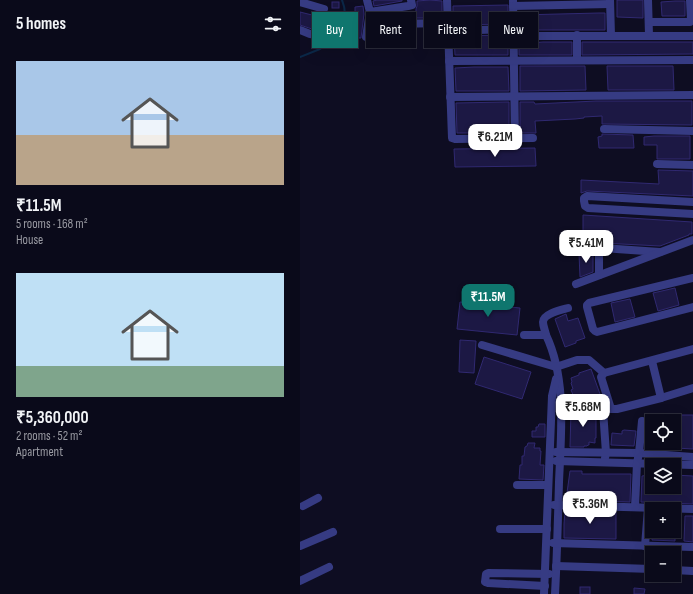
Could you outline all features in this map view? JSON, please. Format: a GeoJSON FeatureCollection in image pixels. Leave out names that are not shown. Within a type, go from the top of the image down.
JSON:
{"type":"FeatureCollection","features":[{"type":"Feature","properties":{"kind":"street"},"geometry":{"type":"LineString","coordinates":[[367,0],[370,12],[412,5],[411,0]]}},
{"type":"Feature","properties":{"kind":"street"},"geometry":{"type":"LineString","coordinates":[[448,0],[448,12]]}},
{"type":"Feature","properties":{"kind":"street"},"geometry":{"type":"LineString","coordinates":[[648,0],[649,35]]}},
{"type":"Feature","properties":{"kind":"street"},"geometry":{"type":"LineString","coordinates":[[648,22],[690,22],[690,0]]}},
{"type":"Feature","properties":{"kind":"street"},"geometry":{"type":"LineString","coordinates":[[300,2],[324,9]]}},
{"type":"Feature","properties":{"kind":"street"},"geometry":{"type":"LineString","coordinates":[[513,3],[610,2],[611,35]]}},
{"type":"Feature","properties":{"kind":"street"},"geometry":{"type":"LineString","coordinates":[[300,30],[310,34]]}},
{"type":"Feature","properties":{"kind":"street"},"geometry":{"type":"LineString","coordinates":[[538,33],[693,36]]}},
{"type":"Feature","properties":{"kind":"street"},"geometry":{"type":"LineString","coordinates":[[577,35],[578,60]]}},
{"type":"Feature","properties":{"kind":"street"},"geometry":{"type":"LineString","coordinates":[[449,48],[451,136],[453,139],[533,138]]}},
{"type":"Feature","properties":{"kind":"street"},"geometry":{"type":"LineString","coordinates":[[514,48],[515,139]]}},
{"type":"Feature","properties":{"kind":"street"},"geometry":{"type":"LineString","coordinates":[[449,61],[693,60]]}},
{"type":"Feature","properties":{"kind":"street"},"geometry":{"type":"LineString","coordinates":[[450,97],[693,95]]}},
{"type":"Feature","properties":{"kind":"street"},"geometry":{"type":"LineString","coordinates":[[604,129],[693,131]]}},
{"type":"Feature","properties":{"kind":"street"},"geometry":{"type":"LineString","coordinates":[[657,164],[693,165]]}},
{"type":"Feature","properties":{"kind":"street"},"geometry":{"type":"LineString","coordinates":[[693,202],[587,196],[584,198],[585,206],[588,208],[693,214]]}},
{"type":"Feature","properties":{"kind":"street"},"geometry":{"type":"LineString","coordinates":[[631,198],[631,210]]}},
{"type":"Feature","properties":{"kind":"street"},"geometry":{"type":"LineString","coordinates":[[576,284],[693,240]]}},
{"type":"Feature","properties":{"kind":"street"},"geometry":{"type":"LineString","coordinates":[[599,275],[598,253],[602,248],[662,252]]}},
{"type":"Feature","properties":{"kind":"street"},"geometry":{"type":"LineString","coordinates":[[693,278],[589,303],[587,305],[593,329],[597,332],[693,307]]}},
{"type":"Feature","properties":{"kind":"street"},"geometry":{"type":"LineString","coordinates":[[555,594],[562,412],[557,369],[543,321],[547,315],[568,308]]}},
{"type":"Feature","properties":{"kind":"street"},"geometry":{"type":"LineString","coordinates":[[524,335],[546,334]]}},
{"type":"Feature","properties":{"kind":"street"},"geometry":{"type":"LineString","coordinates":[[482,345],[557,369],[577,360],[590,360],[604,373]]}},
{"type":"Feature","properties":{"kind":"street"},"geometry":{"type":"LineString","coordinates":[[693,349],[604,373],[600,377],[611,409],[661,398],[693,388]]}},
{"type":"Feature","properties":{"kind":"street"},"geometry":{"type":"LineString","coordinates":[[652,361],[661,398]]}},
{"type":"Feature","properties":{"kind":"street"},"geometry":{"type":"LineString","coordinates":[[557,369],[552,396],[548,485],[548,505],[546,543],[545,574],[545,590],[486,582],[485,577],[488,573],[545,574],[556,570],[645,569]]}},
{"type":"Feature","properties":{"kind":"street"},"geometry":{"type":"LineString","coordinates":[[602,410],[606,453],[604,462]]}},
{"type":"Feature","properties":{"kind":"street"},"geometry":{"type":"LineString","coordinates":[[635,507],[637,463],[642,421]]}},
{"type":"Feature","properties":{"kind":"street"},"geometry":{"type":"LineString","coordinates":[[550,451],[639,453],[693,457]]}},
{"type":"Feature","properties":{"kind":"street"},"geometry":{"type":"LineString","coordinates":[[549,461],[645,463]]}},
{"type":"Feature","properties":{"kind":"street"},"geometry":{"type":"LineString","coordinates":[[681,465],[693,465]]}},
{"type":"Feature","properties":{"kind":"street"},"geometry":{"type":"LineString","coordinates":[[517,485],[548,485]]}},
{"type":"Feature","properties":{"kind":"street"},"geometry":{"type":"LineString","coordinates":[[301,506],[318,498]]}},
{"type":"Feature","properties":{"kind":"street"},"geometry":{"type":"LineString","coordinates":[[548,505],[645,508]]}},
{"type":"Feature","properties":{"kind":"street"},"geometry":{"type":"LineString","coordinates":[[681,509],[693,509]]}},
{"type":"Feature","properties":{"kind":"street"},"geometry":{"type":"LineString","coordinates":[[500,529],[547,529]]}},
{"type":"Feature","properties":{"kind":"street"},"geometry":{"type":"LineString","coordinates":[[300,546],[333,532]]}},
{"type":"Feature","properties":{"kind":"street"},"geometry":{"type":"LineString","coordinates":[[546,543],[645,546],[646,538]]}},
{"type":"Feature","properties":{"kind":"street"},"geometry":{"type":"LineString","coordinates":[[681,547],[693,547]]}},
{"type":"Feature","properties":{"kind":"street"},"geometry":{"type":"LineString","coordinates":[[300,581],[329,567]]}},
{"type":"Feature","properties":{"kind":"street"},"geometry":{"type":"LineString","coordinates":[[681,570],[693,571]]}},
{"type":"Feature","properties":{"kind":"building"},"geometry":{"type":"Polygon","coordinates":[[[617,0],[643,0],[643,18],[617,17],[617,0]]]}},
{"type":"Feature","properties":{"kind":"building"},"geometry":{"type":"Polygon","coordinates":[[[373,1],[402,1],[374,6],[373,1]]]}},
{"type":"Feature","properties":{"kind":"building"},"geometry":{"type":"Polygon","coordinates":[[[417,1],[442,1],[442,12],[424,12],[424,18],[416,18],[417,1]]]}},
{"type":"Feature","properties":{"kind":"building"},"geometry":{"type":"Polygon","coordinates":[[[685,1],[685,16],[662,16],[661,2],[685,1]]]}},
{"type":"Feature","properties":{"kind":"building"},"geometry":{"type":"Polygon","coordinates":[[[332,2],[339,2],[339,8],[332,8],[332,2]]]}},
{"type":"Feature","properties":{"kind":"building"},"geometry":{"type":"Polygon","coordinates":[[[508,5],[508,12],[489,12],[489,24],[481,25],[481,12],[453,12],[453,6],[508,5]]]}},
{"type":"Feature","properties":{"kind":"building"},"geometry":{"type":"Polygon","coordinates":[[[363,6],[364,14],[361,38],[358,38],[358,12],[355,12],[355,7],[363,6]]]}},
{"type":"Feature","properties":{"kind":"building"},"geometry":{"type":"Polygon","coordinates":[[[300,12],[312,15],[312,29],[300,25],[300,12]]]}},
{"type":"Feature","properties":{"kind":"building"},"geometry":{"type":"Polygon","coordinates":[[[605,13],[605,30],[538,30],[538,15],[605,13]]]}},
{"type":"Feature","properties":{"kind":"building"},"geometry":{"type":"Polygon","coordinates":[[[489,35],[489,48],[508,48],[508,55],[455,55],[455,48],[481,48],[481,36],[489,35]]]}},
{"type":"Feature","properties":{"kind":"building"},"geometry":{"type":"Polygon","coordinates":[[[538,42],[572,42],[572,55],[519,55],[519,48],[538,48],[538,42]]]}},
{"type":"Feature","properties":{"kind":"building"},"geometry":{"type":"Polygon","coordinates":[[[582,42],[693,42],[693,54],[582,55],[582,42]]]}},
{"type":"Feature","properties":{"kind":"building"},"geometry":{"type":"Polygon","coordinates":[[[520,66],[585,66],[586,90],[520,91],[520,66]]]}},
{"type":"Feature","properties":{"kind":"building"},"geometry":{"type":"Polygon","coordinates":[[[607,66],[673,66],[674,90],[608,90],[607,66]]]}},
{"type":"Feature","properties":{"kind":"building"},"geometry":{"type":"Polygon","coordinates":[[[508,67],[509,91],[456,91],[455,68],[508,67]]]}},
{"type":"Feature","properties":{"kind":"building"},"geometry":{"type":"Polygon","coordinates":[[[596,101],[692,101],[692,125],[602,124],[602,116],[535,121],[536,133],[520,133],[520,102],[534,102],[535,104],[596,101]]]}},
{"type":"Feature","properties":{"kind":"building"},"geometry":{"type":"Polygon","coordinates":[[[509,102],[509,133],[457,133],[456,103],[509,102]]]}},
{"type":"Feature","properties":{"kind":"building"},"geometry":{"type":"Polygon","coordinates":[[[602,134],[633,135],[634,148],[599,148],[598,137],[602,136],[602,134]]]}},
{"type":"Feature","properties":{"kind":"building"},"geometry":{"type":"Polygon","coordinates":[[[690,136],[690,159],[657,159],[657,145],[644,145],[644,137],[690,136]]]}},
{"type":"Feature","properties":{"kind":"building"},"geometry":{"type":"Polygon","coordinates":[[[535,148],[536,166],[455,167],[454,149],[535,148]]]}},
{"type":"Feature","properties":{"kind":"building"},"geometry":{"type":"Polygon","coordinates":[[[658,170],[693,171],[693,196],[587,191],[581,193],[581,180],[659,184],[658,170]]]}},
{"type":"Feature","properties":{"kind":"building"},"geometry":{"type":"Polygon","coordinates":[[[583,215],[692,222],[692,234],[660,246],[580,243],[580,231],[583,231],[583,215]]]}},
{"type":"Feature","properties":{"kind":"building"},"geometry":{"type":"Polygon","coordinates":[[[579,254],[593,254],[593,272],[580,277],[579,254]]]}},
{"type":"Feature","properties":{"kind":"building"},"geometry":{"type":"Polygon","coordinates":[[[675,288],[679,305],[658,311],[653,293],[675,288]]]}},
{"type":"Feature","properties":{"kind":"building"},"geometry":{"type":"Polygon","coordinates":[[[630,299],[635,317],[615,322],[611,303],[630,299]]]}},
{"type":"Feature","properties":{"kind":"building"},"geometry":{"type":"Polygon","coordinates":[[[460,302],[520,308],[517,335],[457,329],[460,302]]]}},
{"type":"Feature","properties":{"kind":"building"},"geometry":{"type":"Polygon","coordinates":[[[566,314],[568,321],[578,318],[585,338],[565,347],[555,319],[566,314]]]}},
{"type":"Feature","properties":{"kind":"building"},"geometry":{"type":"Polygon","coordinates":[[[460,340],[476,341],[474,373],[459,372],[460,340]]]}},
{"type":"Feature","properties":{"kind":"building"},"geometry":{"type":"Polygon","coordinates":[[[484,357],[531,372],[522,399],[475,384],[484,357]]]}},
{"type":"Feature","properties":{"kind":"building"},"geometry":{"type":"Polygon","coordinates":[[[591,369],[600,394],[587,399],[587,396],[577,399],[576,396],[574,397],[571,390],[573,389],[571,378],[579,375],[579,373],[591,369]]]}},
{"type":"Feature","properties":{"kind":"building"},"geometry":{"type":"Polygon","coordinates":[[[571,411],[596,411],[595,443],[589,442],[589,445],[584,447],[570,447],[571,411]]]}},
{"type":"Feature","properties":{"kind":"building"},"geometry":{"type":"Polygon","coordinates":[[[681,415],[693,415],[693,449],[681,448],[681,415]]]}},
{"type":"Feature","properties":{"kind":"building"},"geometry":{"type":"Polygon","coordinates":[[[539,424],[545,424],[545,437],[532,437],[532,431],[536,431],[536,427],[538,427],[539,424]]]}},
{"type":"Feature","properties":{"kind":"building"},"geometry":{"type":"Polygon","coordinates":[[[622,431],[636,431],[634,446],[611,445],[612,433],[622,434],[622,431]]]}},
{"type":"Feature","properties":{"kind":"building"},"geometry":{"type":"Polygon","coordinates":[[[528,443],[535,443],[534,448],[540,448],[540,465],[544,465],[543,480],[519,479],[522,456],[524,456],[525,447],[528,443]]]}},
{"type":"Feature","properties":{"kind":"building"},"geometry":{"type":"Polygon","coordinates":[[[570,471],[582,471],[582,474],[631,474],[630,502],[566,500],[570,471]]]}},
{"type":"Feature","properties":{"kind":"building"},"geometry":{"type":"Polygon","coordinates":[[[681,475],[693,476],[693,504],[681,504],[681,502],[641,502],[642,476],[645,476],[645,494],[681,494],[681,475]]]}},
{"type":"Feature","properties":{"kind":"building"},"geometry":{"type":"Polygon","coordinates":[[[565,511],[616,512],[616,539],[564,538],[565,511]]]}},
{"type":"Feature","properties":{"kind":"building"},"geometry":{"type":"Polygon","coordinates":[[[685,516],[693,516],[693,542],[684,541],[685,516]]]}},
{"type":"Feature","properties":{"kind":"building"},"geometry":{"type":"Polygon","coordinates":[[[652,538],[675,538],[675,541],[652,540],[652,538]]]}},
{"type":"Feature","properties":{"kind":"building"},"geometry":{"type":"Polygon","coordinates":[[[580,587],[590,587],[590,594],[580,594],[580,587]]]}},
{"type":"Feature","properties":{"kind":"building"},"geometry":{"type":"Polygon","coordinates":[[[634,588],[645,589],[644,594],[634,594],[634,588]]]}},
{"type":"Feature","properties":{"kind":"waterway"},"geometry":{"type":"LineString","coordinates":[[300,57],[320,49],[341,33],[345,16],[345,9],[342,0]]}}]}
